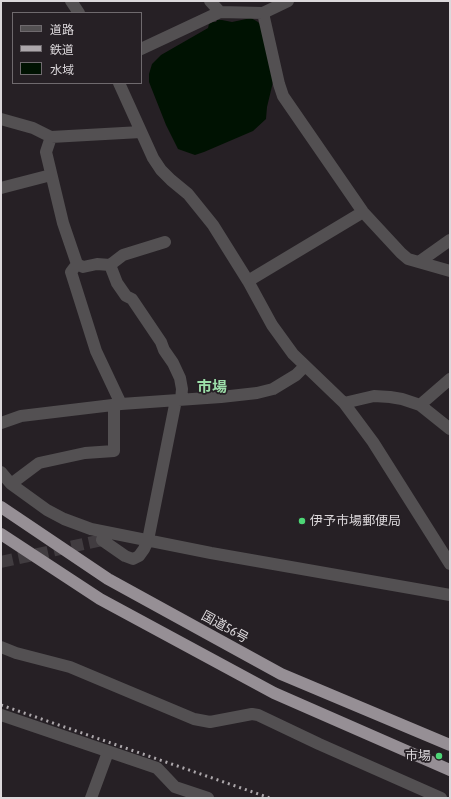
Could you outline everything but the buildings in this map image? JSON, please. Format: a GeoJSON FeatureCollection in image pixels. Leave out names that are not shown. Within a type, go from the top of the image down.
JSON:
{"type":"FeatureCollection","features":[{"type":"Feature","properties":{"kind":"highway","name":"国道56号"},"geometry":{"type":"LineString","coordinates":[[1,507],[108,579],[281,674],[450,745]]}},
{"type":"Feature","properties":{"kind":"highway"},"geometry":{"type":"LineString","coordinates":[[1,534],[100,599],[274,693],[450,770]]}},
{"type":"Feature","properties":{"kind":"street"},"geometry":{"type":"LineString","coordinates":[[72,1],[78,12]]}},
{"type":"Feature","properties":{"kind":"street"},"geometry":{"type":"LineString","coordinates":[[210,1],[220,12]]}},
{"type":"Feature","properties":{"kind":"street"},"geometry":{"type":"LineString","coordinates":[[142,48],[220,12],[263,13],[288,1]]}},
{"type":"Feature","properties":{"kind":"street"},"geometry":{"type":"LineString","coordinates":[[263,13],[283,96],[363,212],[400,253],[419,262],[450,271]]}},
{"type":"Feature","properties":{"kind":"street"},"geometry":{"type":"LineString","coordinates":[[119,84],[153,158],[161,170],[197,204],[213,225],[248,281],[272,325],[293,354],[344,403],[372,442],[450,564]]}},
{"type":"Feature","properties":{"kind":"street"},"geometry":{"type":"LineString","coordinates":[[1,119],[33,128],[51,137],[141,132]]}},
{"type":"Feature","properties":{"kind":"street"},"geometry":{"type":"LineString","coordinates":[[51,137],[46,152],[63,223],[77,264],[83,267],[97,264],[110,265],[123,255],[165,242]]}},
{"type":"Feature","properties":{"kind":"street"},"geometry":{"type":"LineString","coordinates":[[1,188],[51,175]]}},
{"type":"Feature","properties":{"kind":"street"},"geometry":{"type":"LineString","coordinates":[[248,281],[363,212]]}},
{"type":"Feature","properties":{"kind":"street"},"geometry":{"type":"LineString","coordinates":[[419,262],[450,240]]}},
{"type":"Feature","properties":{"kind":"street"},"geometry":{"type":"LineString","coordinates":[[11,484],[39,464],[85,453],[114,451],[117,405],[96,351],[71,272],[77,264]]}},
{"type":"Feature","properties":{"kind":"street"},"geometry":{"type":"LineString","coordinates":[[102,540],[125,556],[133,558],[140,556],[148,540],[182,389],[180,378],[173,363],[132,299],[126,296],[116,283],[110,265]]}},
{"type":"Feature","properties":{"kind":"street"},"geometry":{"type":"LineString","coordinates":[[1,423],[21,416],[117,405],[257,393],[273,389],[296,375],[305,366]]}},
{"type":"Feature","properties":{"kind":"street"},"geometry":{"type":"LineString","coordinates":[[420,405],[450,379]]}},
{"type":"Feature","properties":{"kind":"street"},"geometry":{"type":"LineString","coordinates":[[344,403],[374,396],[390,397],[420,405],[450,429]]}},
{"type":"Feature","properties":{"kind":"street"},"geometry":{"type":"LineString","coordinates":[[1,472],[11,484],[47,510],[64,519],[91,529],[450,595]]}},
{"type":"Feature","properties":{"kind":"street"},"geometry":{"type":"LineString","coordinates":[[1,647],[70,667],[199,721],[210,722],[258,714],[332,750],[441,798]]}},
{"type":"Feature","properties":{"kind":"street"},"geometry":{"type":"LineString","coordinates":[[1,715],[156,768],[175,787],[208,798]]}},
{"type":"Feature","properties":{"kind":"street"},"geometry":{"type":"LineString","coordinates":[[91,798],[108,752]]}},
{"type":"Feature","properties":{"kind":"water"},"geometry":{"type":"Polygon","coordinates":[[[251,18],[258,22],[262,27],[273,82],[267,107],[266,119],[253,131],[204,152],[195,155],[178,149],[166,125],[149,82],[149,74],[152,64],[161,55],[208,28],[209,24],[212,22],[222,20],[232,22],[251,18]]]}},
{"type":"Feature","properties":{"kind":"tunnel"},"geometry":{"type":"LineString","coordinates":[[1,562],[102,540]]}},
{"type":"Feature","properties":{"kind":"railway"},"geometry":{"type":"LineString","coordinates":[[1,705],[270,798]]}},
{"type":"Feature","properties":{"kind":"place","name":"伊予市場郵便局"},"geometry":{"type":"Point","coordinates":[302,521]}},
{"type":"Feature","properties":{"kind":"place","name":"市場"},"geometry":{"type":"Point","coordinates":[439,756]}},
{"type":"Feature","properties":{"kind":"district","name":"市場"},"geometry":{"type":"Point","coordinates":[212,387]}}]}
